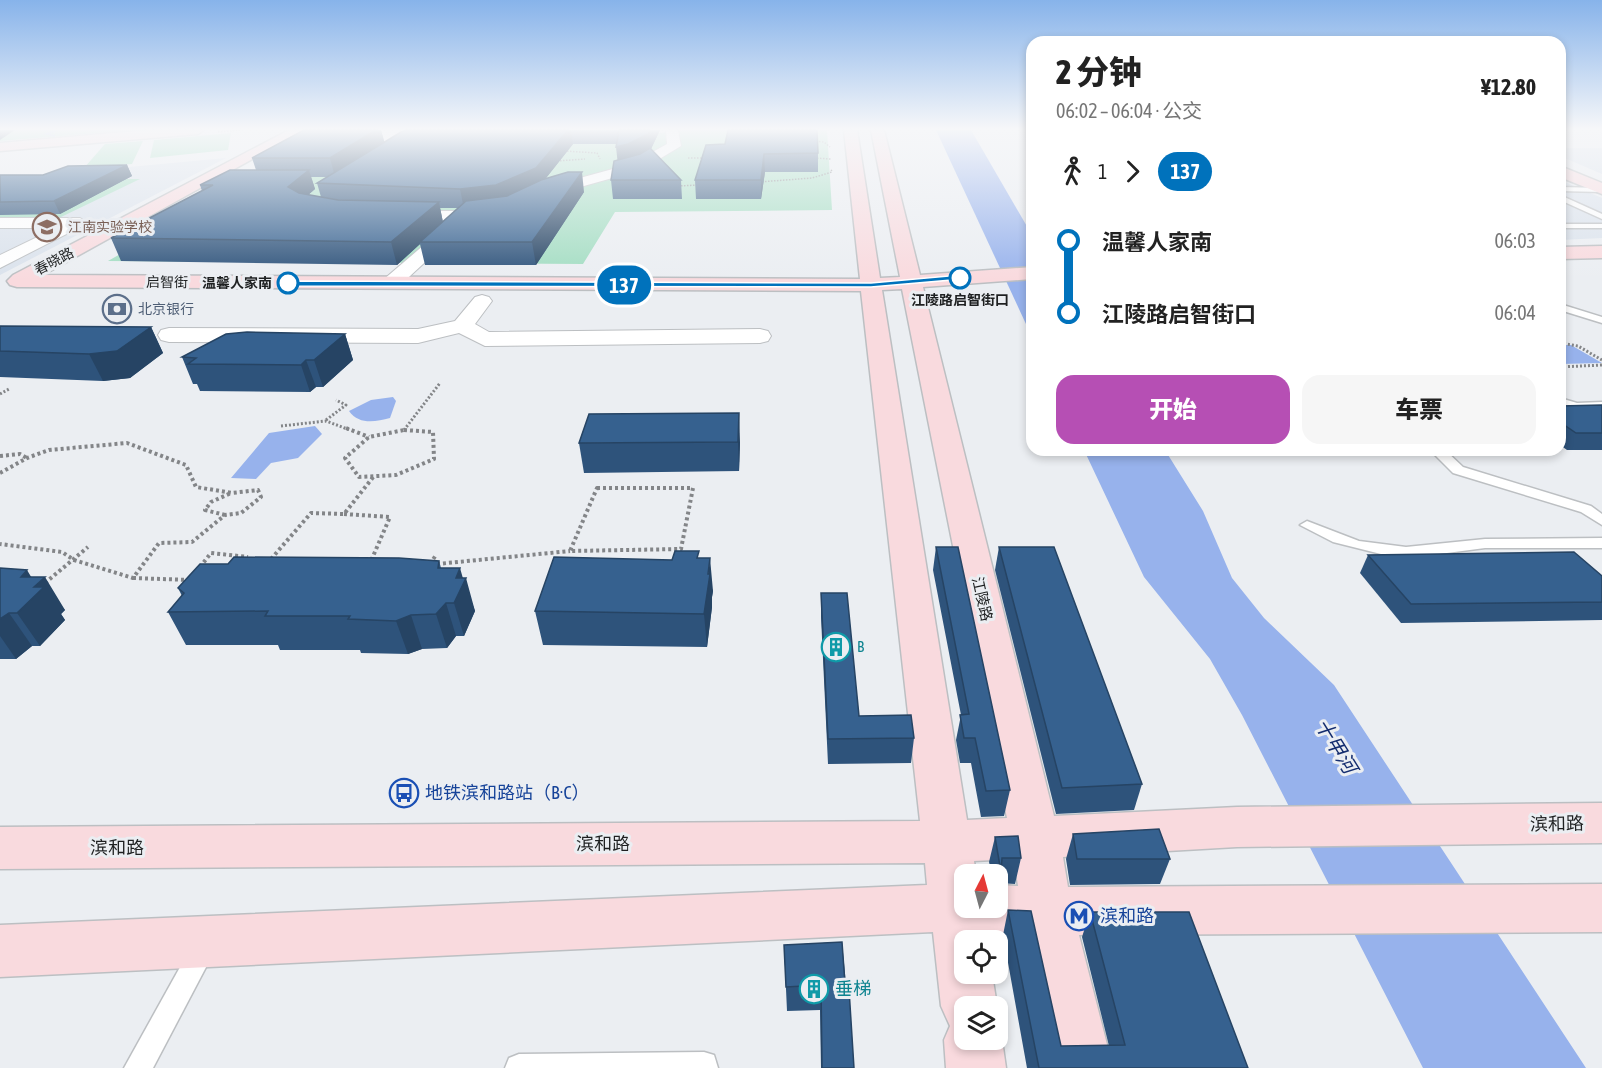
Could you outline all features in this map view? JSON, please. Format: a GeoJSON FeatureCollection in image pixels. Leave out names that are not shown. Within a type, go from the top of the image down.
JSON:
{"type":"FeatureCollection","features":[{"type":"Feature","properties":{"kind":"main road","name":"春晓路"},"geometry":{"type":"LineString","coordinates":[[9,285],[207,180]]}},
{"type":"Feature","properties":{"kind":"main road"},"geometry":{"type":"LineString","coordinates":[[857,180],[947,842],[954,872]]}},
{"type":"Feature","properties":{"kind":"main road","name":"江陵路"},"geometry":{"type":"LineString","coordinates":[[888,180],[1035,837],[1047,911],[1083,1068]]}},
{"type":"Feature","properties":{"kind":"main road"},"geometry":{"type":"LineString","coordinates":[[1581,180],[1602,189]]}},
{"type":"Feature","properties":{"kind":"main road"},"geometry":{"type":"LineString","coordinates":[[1566,253],[1602,252]]}},
{"type":"Feature","properties":{"kind":"main road","name":"启智街"},"geometry":{"type":"LineString","coordinates":[[9,285],[871,285],[1026,273]]}},
{"type":"Feature","properties":{"kind":"main road","name":"滨和路"},"geometry":{"type":"LineString","coordinates":[[0,848],[947,842],[1237,827],[1602,823]]}},
{"type":"Feature","properties":{"kind":"main road"},"geometry":{"type":"LineString","coordinates":[[0,951],[954,907]]}},
{"type":"Feature","properties":{"kind":"main road"},"geometry":{"type":"LineString","coordinates":[[1008,909],[1275,911],[1602,908]]}},
{"type":"Feature","properties":{"kind":"main road"},"geometry":{"type":"LineString","coordinates":[[963,918],[968,996]]}},
{"type":"Feature","properties":{"kind":"main road"},"geometry":{"type":"LineString","coordinates":[[974,1050],[976,1068]]}},
{"type":"Feature","properties":{"kind":"street"},"geometry":{"type":"LineString","coordinates":[[529,198],[592,180]]}},
{"type":"Feature","properties":{"kind":"street"},"geometry":{"type":"LineString","coordinates":[[203,182],[235,182]]}},
{"type":"Feature","properties":{"kind":"street"},"geometry":{"type":"LineString","coordinates":[[381,214],[464,216],[504,211]]}},
{"type":"Feature","properties":{"kind":"street"},"geometry":{"type":"LineString","coordinates":[[390,284],[464,216]]}},
{"type":"Feature","properties":{"kind":"street"},"geometry":{"type":"LineString","coordinates":[[0,223],[80,223],[0,262]]}},
{"type":"Feature","properties":{"kind":"street"},"geometry":{"type":"LineString","coordinates":[[462,327],[482,301]]}},
{"type":"Feature","properties":{"kind":"street"},"geometry":{"type":"LineString","coordinates":[[169,335],[418,336],[462,327],[485,339],[760,336]]}},
{"type":"Feature","properties":{"kind":"lane"},"geometry":{"type":"LineString","coordinates":[[1566,189],[1602,189]]}},
{"type":"Feature","properties":{"kind":"lane"},"geometry":{"type":"LineString","coordinates":[[1566,201],[1602,217]]}},
{"type":"Feature","properties":{"kind":"lane"},"geometry":{"type":"LineString","coordinates":[[1566,226],[1602,226]]}},
{"type":"Feature","properties":{"kind":"lane"},"geometry":{"type":"LineString","coordinates":[[1566,309],[1602,320]]}},
{"type":"Feature","properties":{"kind":"lane"},"geometry":{"type":"LineString","coordinates":[[1566,404],[1576,406],[1602,406]]}},
{"type":"Feature","properties":{"kind":"lane"},"geometry":{"type":"LineString","coordinates":[[1443,456],[1458,470],[1586,509],[1602,521]]}},
{"type":"Feature","properties":{"kind":"lane"},"geometry":{"type":"LineString","coordinates":[[1307,525],[1329,537],[1374,549],[1406,552],[1441,550],[1466,544],[1602,543]]}},
{"type":"Feature","properties":{"kind":"lane"},"geometry":{"type":"LineString","coordinates":[[138,1068],[207,942]]}},
{"type":"Feature","properties":{"kind":"lane"},"geometry":{"type":"LineString","coordinates":[[519,1068],[704,1065],[704,1068]]}},
{"type":"Feature","properties":{"kind":"path"},"geometry":{"type":"LineString","coordinates":[[758,182],[787,180]]}},
{"type":"Feature","properties":{"kind":"path"},"geometry":{"type":"LineString","coordinates":[[676,186],[700,185]]}},
{"type":"Feature","properties":{"kind":"path"},"geometry":{"type":"LineString","coordinates":[[1566,344],[1578,346],[1602,362]]}},
{"type":"Feature","properties":{"kind":"path"},"geometry":{"type":"LineString","coordinates":[[1566,366],[1602,362]]}},
{"type":"Feature","properties":{"kind":"path"},"geometry":{"type":"LineString","coordinates":[[404,430],[440,383]]}},
{"type":"Feature","properties":{"kind":"path"},"geometry":{"type":"LineString","coordinates":[[0,394],[9,389]]}},
{"type":"Feature","properties":{"kind":"path"},"geometry":{"type":"LineString","coordinates":[[326,420],[346,405],[336,400]]}},
{"type":"Feature","properties":{"kind":"path"},"geometry":{"type":"LineString","coordinates":[[281,426],[326,420],[369,437]]}},
{"type":"Feature","properties":{"kind":"path"},"geometry":{"type":"LineString","coordinates":[[404,430],[433,432],[434,459],[396,475],[359,477],[345,458],[369,437],[404,430]]}},
{"type":"Feature","properties":{"kind":"path"},"geometry":{"type":"LineString","coordinates":[[0,473],[27,458],[49,450],[127,443],[186,465],[196,487],[232,493],[258,490],[261,497],[240,513],[225,515],[205,510],[211,502],[232,493]]}},
{"type":"Feature","properties":{"kind":"path"},"geometry":{"type":"LineString","coordinates":[[0,456],[20,454],[27,458]]}},
{"type":"Feature","properties":{"kind":"path"},"geometry":{"type":"LineString","coordinates":[[344,514],[374,476]]}},
{"type":"Feature","properties":{"kind":"path"},"geometry":{"type":"LineString","coordinates":[[426,565],[570,552],[681,549],[693,488],[597,488],[570,552]]}},
{"type":"Feature","properties":{"kind":"path"},"geometry":{"type":"LineString","coordinates":[[281,561],[270,560],[311,513],[390,517],[368,569]]}},
{"type":"Feature","properties":{"kind":"path"},"geometry":{"type":"LineString","coordinates":[[134,578],[159,543],[192,542],[225,515]]}},
{"type":"Feature","properties":{"kind":"path"},"geometry":{"type":"LineString","coordinates":[[0,544],[62,552],[74,560],[134,578],[191,580],[211,553],[258,559]]}},
{"type":"Feature","properties":{"kind":"path"},"geometry":{"type":"LineString","coordinates":[[43,585],[88,547]]}},
{"type":"Feature","properties":{"kind":"path"},"geometry":{"type":"LineString","coordinates":[[423,573],[436,555]]}},
{"type":"Feature","properties":{"kind":"shaded area","name":"江南实验学校"},"geometry":{"type":"Polygon","coordinates":[[[0,180],[184,180],[0,275],[0,180]]]}},
{"type":"Feature","properties":{"kind":"shaded area"},"geometry":{"type":"Polygon","coordinates":[[[1566,183],[1602,198],[1602,238],[1566,240],[1566,183]]]}},
{"type":"Feature","properties":{"kind":"green space"},"geometry":{"type":"Polygon","coordinates":[[[79,180],[138,180],[61,217],[0,218],[0,205],[79,180]]]}},
{"type":"Feature","properties":{"kind":"green space"},"geometry":{"type":"Polygon","coordinates":[[[251,180],[830,180],[832,210],[615,212],[583,264],[108,261],[251,180]]]}},
{"type":"Feature","properties":{"kind":"water"},"geometry":{"type":"Polygon","coordinates":[[[959,180],[1000,180],[1026,225],[1026,324],[959,180]]]}},
{"type":"Feature","properties":{"kind":"water"},"geometry":{"type":"Polygon","coordinates":[[[1566,345],[1571,345],[1602,363],[1566,364],[1566,345]]]}},
{"type":"Feature","properties":{"kind":"water"},"geometry":{"type":"Polygon","coordinates":[[[393,397],[396,401],[390,418],[362,420],[349,411],[371,400],[393,397]]]}},
{"type":"Feature","properties":{"kind":"water"},"geometry":{"type":"Polygon","coordinates":[[[315,426],[322,434],[298,458],[271,463],[256,479],[231,478],[269,433],[315,426]]]}},
{"type":"Feature","properties":{"kind":"water","name":"十甲河"},"geometry":{"type":"Polygon","coordinates":[[[1087,456],[1169,456],[1203,511],[1232,578],[1264,618],[1334,685],[1586,1068],[1423,1068],[1242,715],[1210,659],[1144,577],[1087,456]]]}},
{"type":"Feature","properties":{"kind":"building"},"geometry":{"type":"Polygon","coordinates":[[[0,180],[97,180],[54,201],[0,202],[0,180]]]}},
{"type":"Feature","properties":{"kind":"building"},"geometry":{"type":"Polygon","coordinates":[[[210,180],[297,180],[288,187],[299,193],[338,200],[439,202],[391,242],[111,238],[213,185],[200,185],[210,180]]]}},
{"type":"Feature","properties":{"kind":"building"},"geometry":{"type":"Polygon","coordinates":[[[322,180],[508,180],[496,185],[460,189],[317,183],[322,180]]]}},
{"type":"Feature","properties":{"kind":"building"},"geometry":{"type":"Polygon","coordinates":[[[541,180],[576,180],[532,242],[420,242],[466,201],[507,196],[541,180]]]}},
{"type":"Feature","properties":{"kind":"building"},"geometry":{"type":"Polygon","coordinates":[[[0,326],[151,327],[117,351],[89,354],[0,351],[0,326]]]}},
{"type":"Feature","properties":{"kind":"building"},"geometry":{"type":"Polygon","coordinates":[[[247,332],[345,334],[314,360],[306,360],[301,365],[188,364],[196,358],[182,357],[226,334],[247,332]]]}},
{"type":"Feature","properties":{"kind":"building"},"geometry":{"type":"Polygon","coordinates":[[[1602,405],[1602,433],[1576,433],[1566,426],[1566,406],[1602,405]]]}},
{"type":"Feature","properties":{"kind":"building"},"geometry":{"type":"Polygon","coordinates":[[[739,413],[738,442],[579,443],[589,414],[739,413]]]}},
{"type":"Feature","properties":{"kind":"building"},"geometry":{"type":"Polygon","coordinates":[[[936,547],[958,547],[1010,790],[986,791],[975,738],[964,738],[960,715],[969,714],[936,547]]]}},
{"type":"Feature","properties":{"kind":"building"},"geometry":{"type":"Polygon","coordinates":[[[999,547],[1054,547],[1142,784],[1062,788],[999,547]]]}},
{"type":"Feature","properties":{"kind":"building"},"geometry":{"type":"Polygon","coordinates":[[[675,551],[699,551],[697,558],[710,558],[704,614],[535,611],[554,557],[672,560],[675,551]]]}},
{"type":"Feature","properties":{"kind":"building"},"geometry":{"type":"Polygon","coordinates":[[[1574,552],[1602,576],[1602,602],[1411,604],[1368,555],[1574,552]]]}},
{"type":"Feature","properties":{"kind":"building"},"geometry":{"type":"Polygon","coordinates":[[[234,557],[399,558],[439,561],[438,568],[460,568],[456,578],[466,578],[454,603],[446,603],[436,614],[411,615],[396,621],[348,619],[350,616],[265,616],[268,611],[168,612],[184,593],[178,588],[200,564],[228,564],[234,557]]]}},
{"type":"Feature","properties":{"kind":"building"},"geometry":{"type":"Polygon","coordinates":[[[0,568],[27,570],[21,577],[45,577],[34,587],[44,587],[17,613],[9,613],[0,619],[0,568]]]}},
{"type":"Feature","properties":{"kind":"building"},"geometry":{"type":"Polygon","coordinates":[[[821,593],[847,593],[859,716],[911,715],[914,738],[828,739],[821,593]]]}},
{"type":"Feature","properties":{"kind":"building"},"geometry":{"type":"Polygon","coordinates":[[[1159,829],[1170,859],[1077,859],[1073,834],[1159,829]]]}},
{"type":"Feature","properties":{"kind":"building"},"geometry":{"type":"Polygon","coordinates":[[[1018,836],[1021,858],[1002,858],[1002,864],[1000,864],[995,837],[1018,836]]]}},
{"type":"Feature","properties":{"kind":"building"},"geometry":{"type":"Polygon","coordinates":[[[1008,910],[1031,911],[1061,1046],[1125,1045],[1090,912],[1189,912],[1248,1068],[1039,1068],[1008,910]]]}},
{"type":"Feature","properties":{"kind":"building"},"geometry":{"type":"Polygon","coordinates":[[[842,942],[845,984],[849,989],[854,1068],[822,1068],[821,985],[786,987],[784,945],[842,942]]]}},
{"type":"Feature","properties":{"kind":"bus line","name":"137"},"geometry":{"type":"LineString","coordinates":[[288,283],[871,285],[960,278]]}},
{"type":"Feature","properties":{"kind":"place","name":"江南实验学校"},"geometry":{"type":"Point","coordinates":[47,227]}},
{"type":"Feature","properties":{"kind":"place","name":"江陵路启智街口"},"geometry":{"type":"Point","coordinates":[960,278]}},
{"type":"Feature","properties":{"kind":"place","name":"温馨人家南"},"geometry":{"type":"Point","coordinates":[288,283]}},
{"type":"Feature","properties":{"kind":"place","name":"北京银行"},"geometry":{"type":"Point","coordinates":[117,309]}},
{"type":"Feature","properties":{"kind":"place","name":"B"},"geometry":{"type":"Point","coordinates":[836,647]}},
{"type":"Feature","properties":{"kind":"place","name":"地铁滨和路站（B·C）"},"geometry":{"type":"Point","coordinates":[404,793]}},
{"type":"Feature","properties":{"kind":"place","name":"滨和路"},"geometry":{"type":"Point","coordinates":[1079,916]}},
{"type":"Feature","properties":{"kind":"place","name":"垂梯"},"geometry":{"type":"Point","coordinates":[814,989]}}]}
